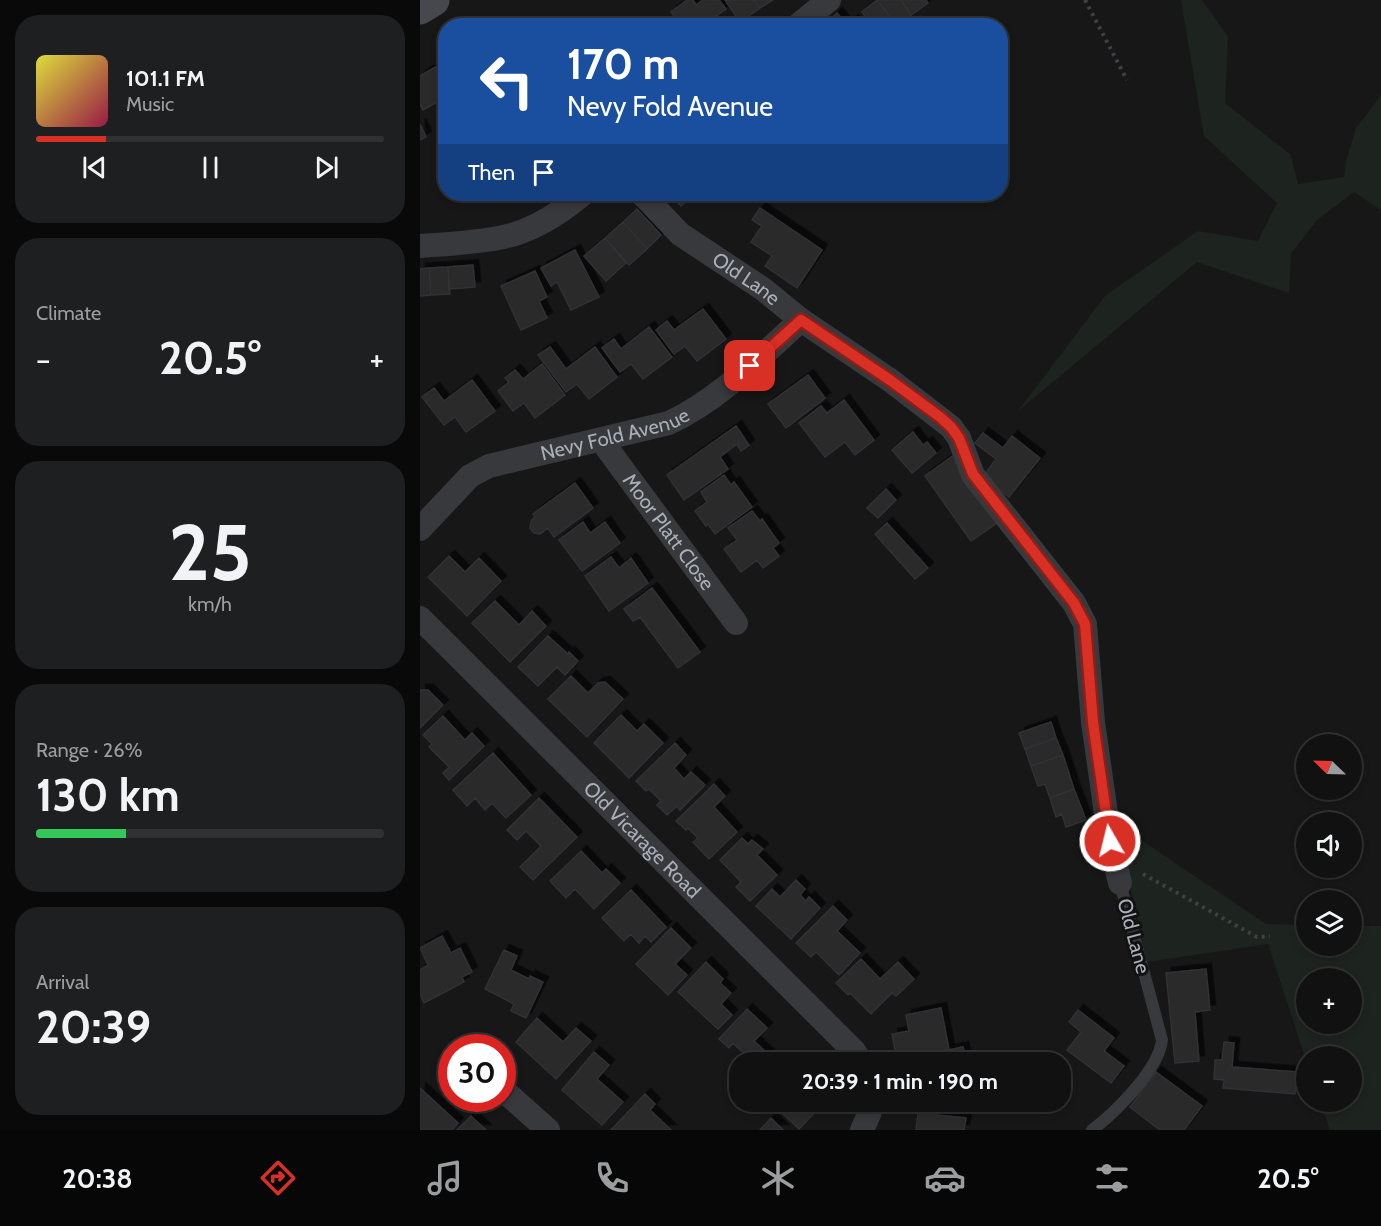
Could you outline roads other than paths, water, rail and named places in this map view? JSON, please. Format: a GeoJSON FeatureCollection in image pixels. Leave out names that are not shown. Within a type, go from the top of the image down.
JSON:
{"type":"FeatureCollection","features":[{"type":"Feature","properties":{"kind":"main road"},"geometry":{"type":"LineString","coordinates":[[420,8],[433,0]]}},
{"type":"Feature","properties":{"kind":"street"},"geometry":{"type":"LineString","coordinates":[[806,18],[829,0]]}},
{"type":"Feature","properties":{"kind":"street"},"geometry":{"type":"LineString","coordinates":[[420,246],[499,238],[525,231],[575,201]]}},
{"type":"Feature","properties":{"kind":"street","name":"Old Lane"},"geometry":{"type":"LineString","coordinates":[[649,201],[680,234],[763,289],[801,320],[890,380],[951,427],[959,438],[973,474],[1074,603],[1085,624],[1093,722],[1110,841],[1120,883]]}},
{"type":"Feature","properties":{"kind":"street","name":"Nevy Fold Avenue"},"geometry":{"type":"LineString","coordinates":[[420,529],[470,476],[489,466],[669,423],[692,412],[732,381],[801,320]]}},
{"type":"Feature","properties":{"kind":"street","name":"Moor Platt Close"},"geometry":{"type":"LineString","coordinates":[[602,440],[736,623]]}},
{"type":"Feature","properties":{"kind":"street","name":"Old Vicarage Road"},"geometry":{"type":"LineString","coordinates":[[420,618],[854,1052]]}},
{"type":"Feature","properties":{"kind":"street"},"geometry":{"type":"LineString","coordinates":[[516,1101],[548,1130]]}},
{"type":"Feature","properties":{"kind":"street"},"geometry":{"type":"LineString","coordinates":[[862,1130],[870,1112]]}},
{"type":"Feature","properties":{"kind":"lane","name":"Old Lane"},"geometry":{"type":"LineString","coordinates":[[1092,1130],[1115,1112],[1155,1062],[1161,1051],[1162,1040],[1120,883]]}}]}
